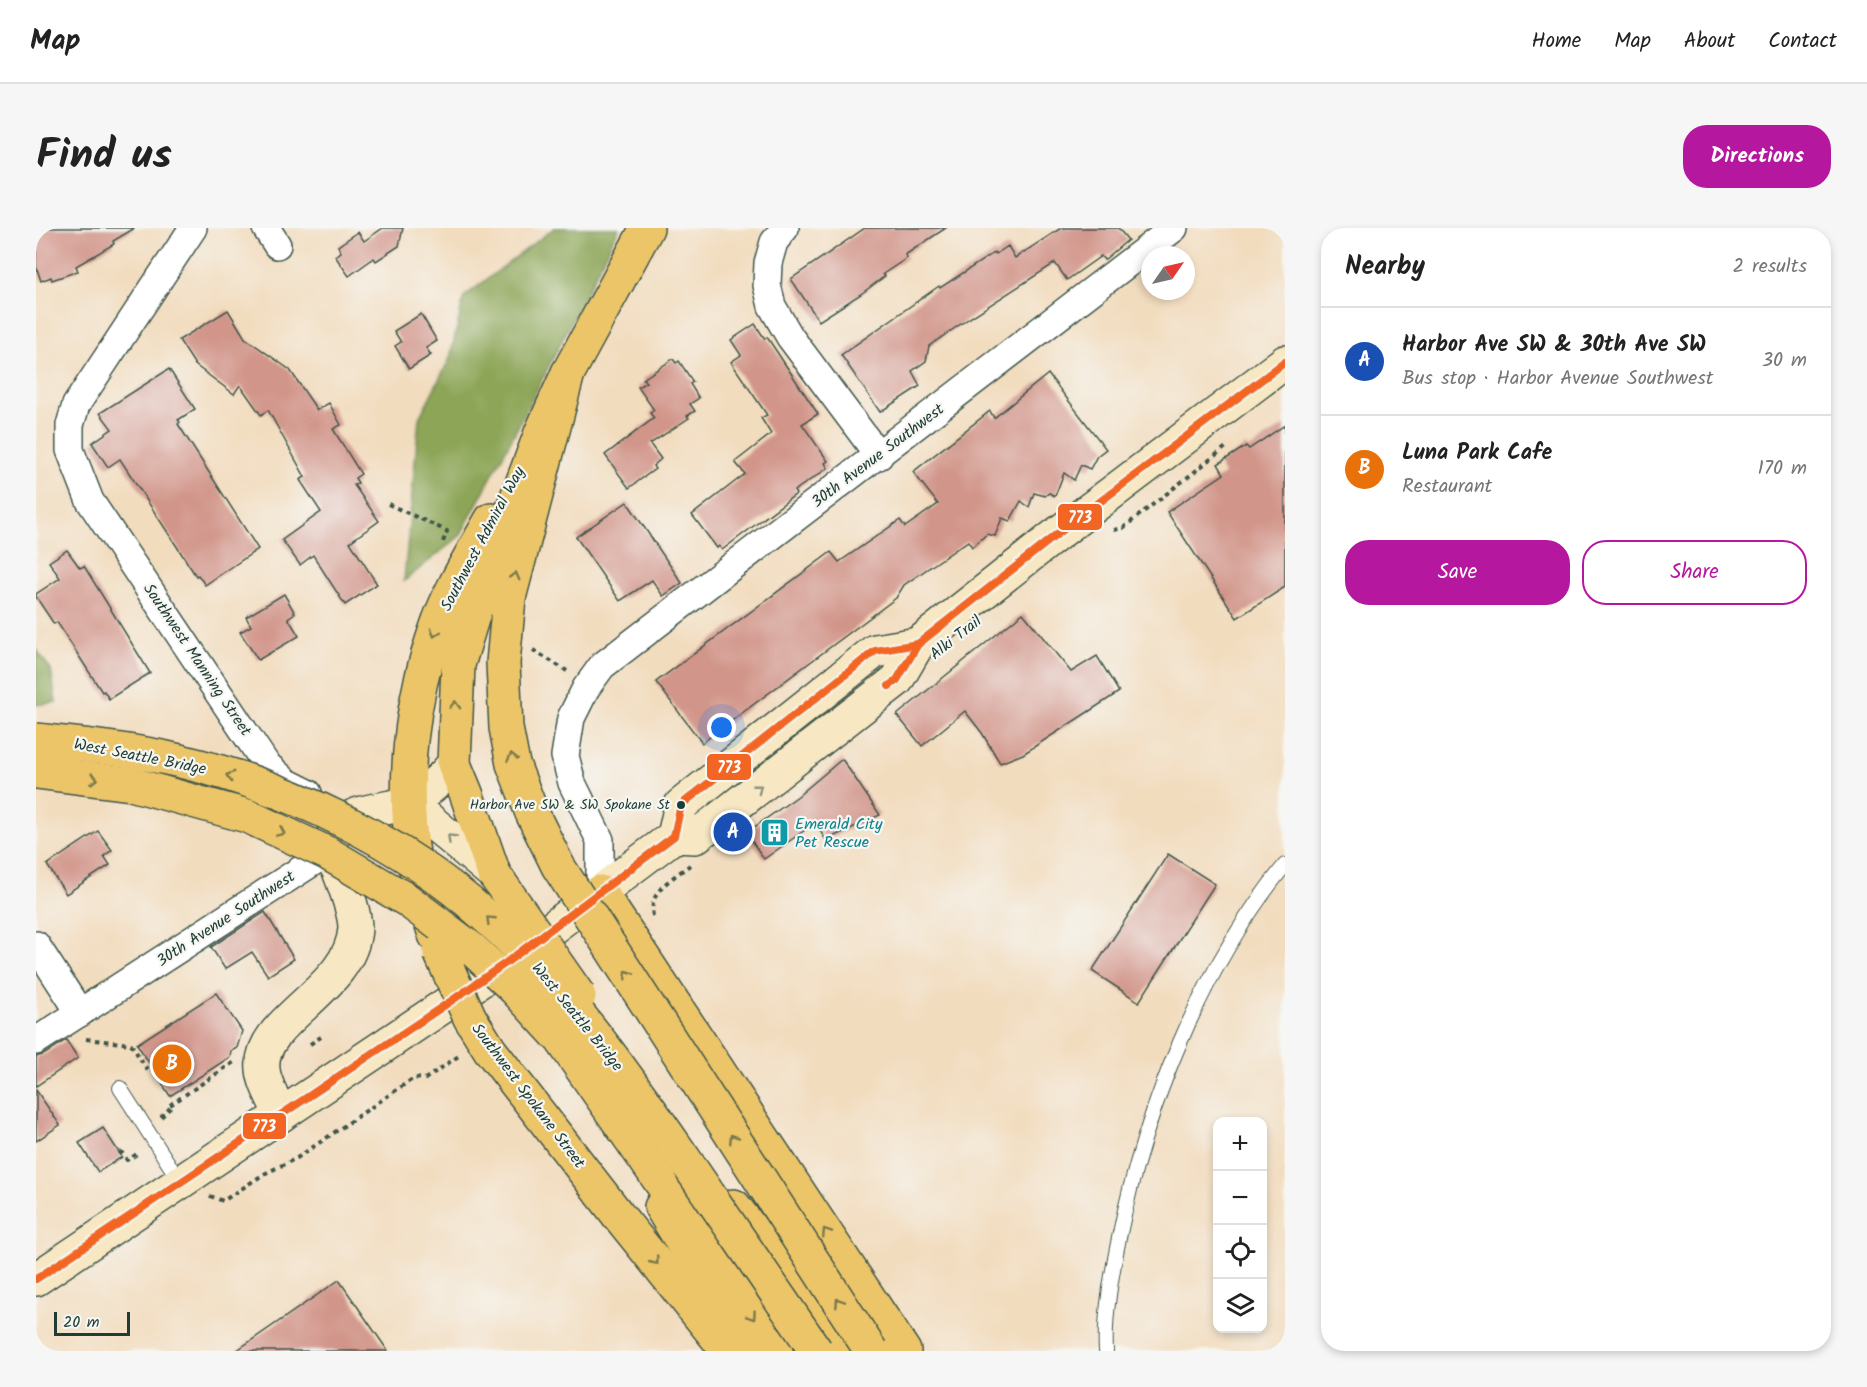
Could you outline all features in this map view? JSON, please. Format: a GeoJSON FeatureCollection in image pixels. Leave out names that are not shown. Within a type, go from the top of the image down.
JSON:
{"type":"FeatureCollection","features":[{"type":"Feature","properties":{"kind":"main road","name":"Southwest Admiral Way"},"geometry":{"type":"LineString","coordinates":[[494,874],[454,764],[458,664],[475,609],[541,433],[568,373],[647,228]]}},
{"type":"Feature","properties":{"kind":"main road"},"geometry":{"type":"LineString","coordinates":[[36,1279],[507,962],[674,836],[695,837],[897,680],[918,644],[1056,535],[1285,363]]}},
{"type":"Feature","properties":{"kind":"main road"},"geometry":{"type":"LineString","coordinates":[[568,373],[509,598],[503,663],[506,728],[513,764],[532,813],[558,867],[871,1351]]}},
{"type":"Feature","properties":{"kind":"main road","name":"Southwest Admiral Way"},"geometry":{"type":"LineString","coordinates":[[408,802],[411,745],[418,695],[437,626],[461,573],[541,433]]}},
{"type":"Feature","properties":{"kind":"main road","name":"West Seattle Bridge"},"geometry":{"type":"LineString","coordinates":[[36,740],[93,746],[180,761],[252,783],[317,808],[376,839],[431,874],[485,915],[551,980],[607,1050],[816,1351]]}},
{"type":"Feature","properties":{"kind":"main road"},"geometry":{"type":"LineString","coordinates":[[281,1115],[263,1069],[268,1043],[279,1029],[339,972],[351,950],[355,926],[346,890],[330,851],[336,828],[356,814],[408,802],[437,782],[454,764]]}},
{"type":"Feature","properties":{"kind":"main road","name":"West Seattle Bridge"},"geometry":{"type":"LineString","coordinates":[[36,772],[131,784],[247,816],[327,853],[407,900],[472,950],[515,989],[561,1039],[776,1351]]}},
{"type":"Feature","properties":{"kind":"main road"},"geometry":{"type":"LineString","coordinates":[[408,802],[494,874],[570,984],[679,1133],[843,1351]]}},
{"type":"Feature","properties":{"kind":"main road","name":"Southwest Spokane Street"},"geometry":{"type":"LineString","coordinates":[[408,802],[414,862],[440,952],[470,1018],[490,1050],[618,1215],[728,1351]]}},
{"type":"Feature","properties":{"kind":"main road"},"geometry":{"type":"LineString","coordinates":[[600,892],[904,1351]]}},
{"type":"Feature","properties":{"kind":"main road"},"geometry":{"type":"LineString","coordinates":[[507,962],[557,1032],[747,1351]]}},
{"type":"Feature","properties":{"kind":"street","name":"Southwest Manning Street"},"geometry":{"type":"LineString","coordinates":[[193,228],[76,405],[70,425],[70,450],[90,501],[266,764],[286,782],[356,814]]}},
{"type":"Feature","properties":{"kind":"street"},"geometry":{"type":"LineString","coordinates":[[785,228],[774,242],[768,263],[767,285],[772,306],[790,337],[879,456]]}},
{"type":"Feature","properties":{"kind":"street","name":"30th Avenue Southwest"},"geometry":{"type":"LineString","coordinates":[[580,682],[879,456],[1165,231]]}},
{"type":"Feature","properties":{"kind":"street"},"geometry":{"type":"LineString","coordinates":[[580,682],[565,756],[572,783],[600,840],[600,892]]}},
{"type":"Feature","properties":{"kind":"street","name":"30th Avenue Southwest"},"geometry":{"type":"LineString","coordinates":[[36,1041],[79,1026],[330,851]]}},
{"type":"Feature","properties":{"kind":"street"},"geometry":{"type":"LineString","coordinates":[[36,945],[79,1026]]}},
{"type":"Feature","properties":{"kind":"lane"},"geometry":{"type":"LineString","coordinates":[[1106,1351],[1112,1274],[1128,1191],[1154,1108],[1190,1020],[1229,948],[1269,885],[1285,865]]}},
{"type":"Feature","properties":{"kind":"lane"},"geometry":{"type":"LineString","coordinates":[[120,1088],[181,1183]]}},
{"type":"Feature","properties":{"kind":"path"},"geometry":{"type":"LineString","coordinates":[[1113,530],[1123,528],[1231,442]]}},
{"type":"Feature","properties":{"kind":"path"},"geometry":{"type":"LineString","coordinates":[[388,504],[447,531],[438,552]]}},
{"type":"Feature","properties":{"kind":"path"},"geometry":{"type":"LineString","coordinates":[[528,647],[580,682]]}},
{"type":"Feature","properties":{"kind":"path"},"geometry":{"type":"LineString","coordinates":[[653,919],[652,905],[655,895],[698,859]]}},
{"type":"Feature","properties":{"kind":"path"},"geometry":{"type":"LineString","coordinates":[[79,1026],[131,1044],[148,1071]]}},
{"type":"Feature","properties":{"kind":"path"},"geometry":{"type":"LineString","coordinates":[[310,1044],[321,1037]]}},
{"type":"Feature","properties":{"kind":"path"},"geometry":{"type":"LineString","coordinates":[[223,1201],[264,1174],[297,1158],[414,1078],[425,1079],[463,1053]]}},
{"type":"Feature","properties":{"kind":"path"},"geometry":{"type":"LineString","coordinates":[[170,1105],[239,1059]]}},
{"type":"Feature","properties":{"kind":"green space"},"geometry":{"type":"Polygon","coordinates":[[[554,228],[619,228],[460,536],[404,581],[419,418],[450,358],[464,297],[554,228]]]}},
{"type":"Feature","properties":{"kind":"green space"},"geometry":{"type":"Polygon","coordinates":[[[36,649],[51,670],[56,702],[36,705],[36,649]]]}},
{"type":"Feature","properties":{"kind":"building"},"geometry":{"type":"Polygon","coordinates":[[[36,228],[135,228],[113,241],[114,244],[76,266],[78,271],[52,280],[51,277],[41,281],[36,266],[36,228]]]}},
{"type":"Feature","properties":{"kind":"building"},"geometry":{"type":"Polygon","coordinates":[[[383,228],[403,228],[399,246],[376,261],[374,258],[349,276],[335,256],[341,252],[338,246],[358,232],[364,241],[383,228]]]}},
{"type":"Feature","properties":{"kind":"building"},"geometry":{"type":"Polygon","coordinates":[[[865,228],[946,228],[905,255],[907,258],[883,274],[885,276],[861,294],[819,321],[791,279],[865,228]]]}},
{"type":"Feature","properties":{"kind":"building"},"geometry":{"type":"Polygon","coordinates":[[[1061,228],[1118,228],[1128,240],[1104,260],[1101,256],[1067,280],[1055,263],[929,346],[926,361],[912,371],[920,386],[880,412],[841,355],[939,286],[940,288],[995,252],[996,254],[1008,246],[1015,258],[1061,228]]]}},
{"type":"Feature","properties":{"kind":"building"},"geometry":{"type":"Polygon","coordinates":[[[228,310],[245,338],[290,370],[317,410],[329,403],[341,425],[333,429],[361,474],[355,478],[358,483],[354,485],[379,521],[350,542],[377,584],[345,605],[313,555],[300,565],[282,540],[321,512],[300,480],[305,477],[268,410],[261,415],[240,385],[234,394],[195,365],[179,340],[228,310]]]}},
{"type":"Feature","properties":{"kind":"building"},"geometry":{"type":"Polygon","coordinates":[[[421,314],[437,341],[426,348],[431,355],[409,369],[395,346],[401,342],[394,331],[421,314]]]}},
{"type":"Feature","properties":{"kind":"building"},"geometry":{"type":"Polygon","coordinates":[[[755,324],[765,339],[767,337],[818,414],[802,424],[828,461],[825,463],[828,468],[794,491],[796,494],[722,550],[719,546],[717,548],[692,515],[745,474],[735,462],[771,434],[761,418],[767,415],[731,362],[741,355],[731,340],[755,324]]]}},
{"type":"Feature","properties":{"kind":"building"},"geometry":{"type":"Polygon","coordinates":[[[673,359],[676,363],[679,361],[693,382],[690,384],[699,398],[690,404],[695,411],[687,416],[689,418],[650,444],[661,459],[653,466],[655,469],[629,488],[605,455],[654,418],[650,413],[654,410],[638,387],[646,382],[643,379],[673,359]]]}},
{"type":"Feature","properties":{"kind":"building"},"geometry":{"type":"Polygon","coordinates":[[[169,369],[195,409],[178,420],[180,422],[178,424],[258,549],[205,585],[198,575],[196,576],[120,459],[108,467],[92,443],[112,429],[100,413],[169,369]]]}},
{"type":"Feature","properties":{"kind":"building"},"geometry":{"type":"Polygon","coordinates":[[[1048,374],[1106,449],[1097,456],[1090,469],[1081,465],[1074,480],[1064,473],[1055,496],[1049,493],[1045,496],[1034,493],[1029,507],[1021,501],[1010,521],[1002,518],[995,536],[987,534],[972,547],[968,541],[904,585],[896,598],[702,743],[656,682],[831,552],[839,562],[900,520],[905,527],[938,504],[913,472],[990,411],[994,418],[1048,374]]]}},
{"type":"Feature","properties":{"kind":"building"},"geometry":{"type":"Polygon","coordinates":[[[1285,425],[1285,587],[1237,618],[1167,512],[1224,474],[1218,464],[1246,446],[1249,449],[1285,425]]]}},
{"type":"Feature","properties":{"kind":"building"},"geometry":{"type":"Polygon","coordinates":[[[627,502],[682,583],[663,596],[652,580],[620,601],[576,537],[627,502]]]}},
{"type":"Feature","properties":{"kind":"building"},"geometry":{"type":"Polygon","coordinates":[[[67,550],[80,568],[84,566],[150,673],[109,699],[104,691],[102,692],[57,622],[54,624],[36,597],[36,594],[60,578],[49,562],[67,550]]]}},
{"type":"Feature","properties":{"kind":"building"},"geometry":{"type":"Polygon","coordinates":[[[284,594],[295,613],[288,618],[299,636],[258,660],[240,632],[251,626],[246,617],[284,594]]]}},
{"type":"Feature","properties":{"kind":"building"},"geometry":{"type":"Polygon","coordinates":[[[1023,613],[1071,672],[1097,656],[1119,692],[1023,754],[1000,763],[982,733],[965,711],[922,746],[897,715],[1023,613]]]}},
{"type":"Feature","properties":{"kind":"building"},"geometry":{"type":"Polygon","coordinates":[[[842,759],[880,815],[826,840],[815,823],[764,859],[746,833],[798,796],[842,759]]]}},
{"type":"Feature","properties":{"kind":"building"},"geometry":{"type":"Polygon","coordinates":[[[98,831],[112,850],[104,856],[110,865],[66,894],[47,865],[98,831]]]}},
{"type":"Feature","properties":{"kind":"building"},"geometry":{"type":"Polygon","coordinates":[[[1168,854],[1215,884],[1139,1002],[1092,971],[1168,854]]]}},
{"type":"Feature","properties":{"kind":"building"},"geometry":{"type":"Polygon","coordinates":[[[265,912],[294,959],[268,976],[252,952],[225,969],[211,947],[265,912]]]}},
{"type":"Feature","properties":{"kind":"building"},"geometry":{"type":"Polygon","coordinates":[[[216,993],[242,1031],[237,1048],[231,1051],[230,1057],[170,1096],[137,1044],[216,993]]]}},
{"type":"Feature","properties":{"kind":"building"},"geometry":{"type":"Polygon","coordinates":[[[66,1040],[78,1058],[36,1086],[36,1057],[45,1054],[66,1040]]]}},
{"type":"Feature","properties":{"kind":"building"},"geometry":{"type":"Polygon","coordinates":[[[36,1090],[60,1125],[36,1141],[36,1090]]]}},
{"type":"Feature","properties":{"kind":"building"},"geometry":{"type":"Polygon","coordinates":[[[103,1128],[122,1157],[98,1172],[79,1143],[103,1128]]]}},
{"type":"Feature","properties":{"kind":"building"},"geometry":{"type":"Polygon","coordinates":[[[339,1280],[388,1351],[236,1351],[339,1280]]]}},
{"type":"Feature","properties":{"kind":"transit line","name":"773"},"geometry":{"type":"LineString","coordinates":[[889,686],[897,680],[918,644],[1056,535],[1285,362]]}},
{"type":"Feature","properties":{"kind":"transit line","name":"773"},"geometry":{"type":"LineString","coordinates":[[36,1279],[507,962],[674,836],[681,805],[875,651],[918,644]]}},
{"type":"Feature","properties":{"kind":"place","name":"Harbor Ave SW & SW Spokane St"},"geometry":{"type":"Point","coordinates":[681,805]}},
{"type":"Feature","properties":{"kind":"place","name":"Harbor Ave SW & 30th Ave SW"},"geometry":{"type":"Point","coordinates":[733,832]}},
{"type":"Feature","properties":{"kind":"place","name":"Emerald City Pet Rescue"},"geometry":{"type":"Point","coordinates":[774,833]}},
{"type":"Feature","properties":{"kind":"place","name":"Luna Park Cafe"},"geometry":{"type":"Point","coordinates":[172,1064]}}]}
